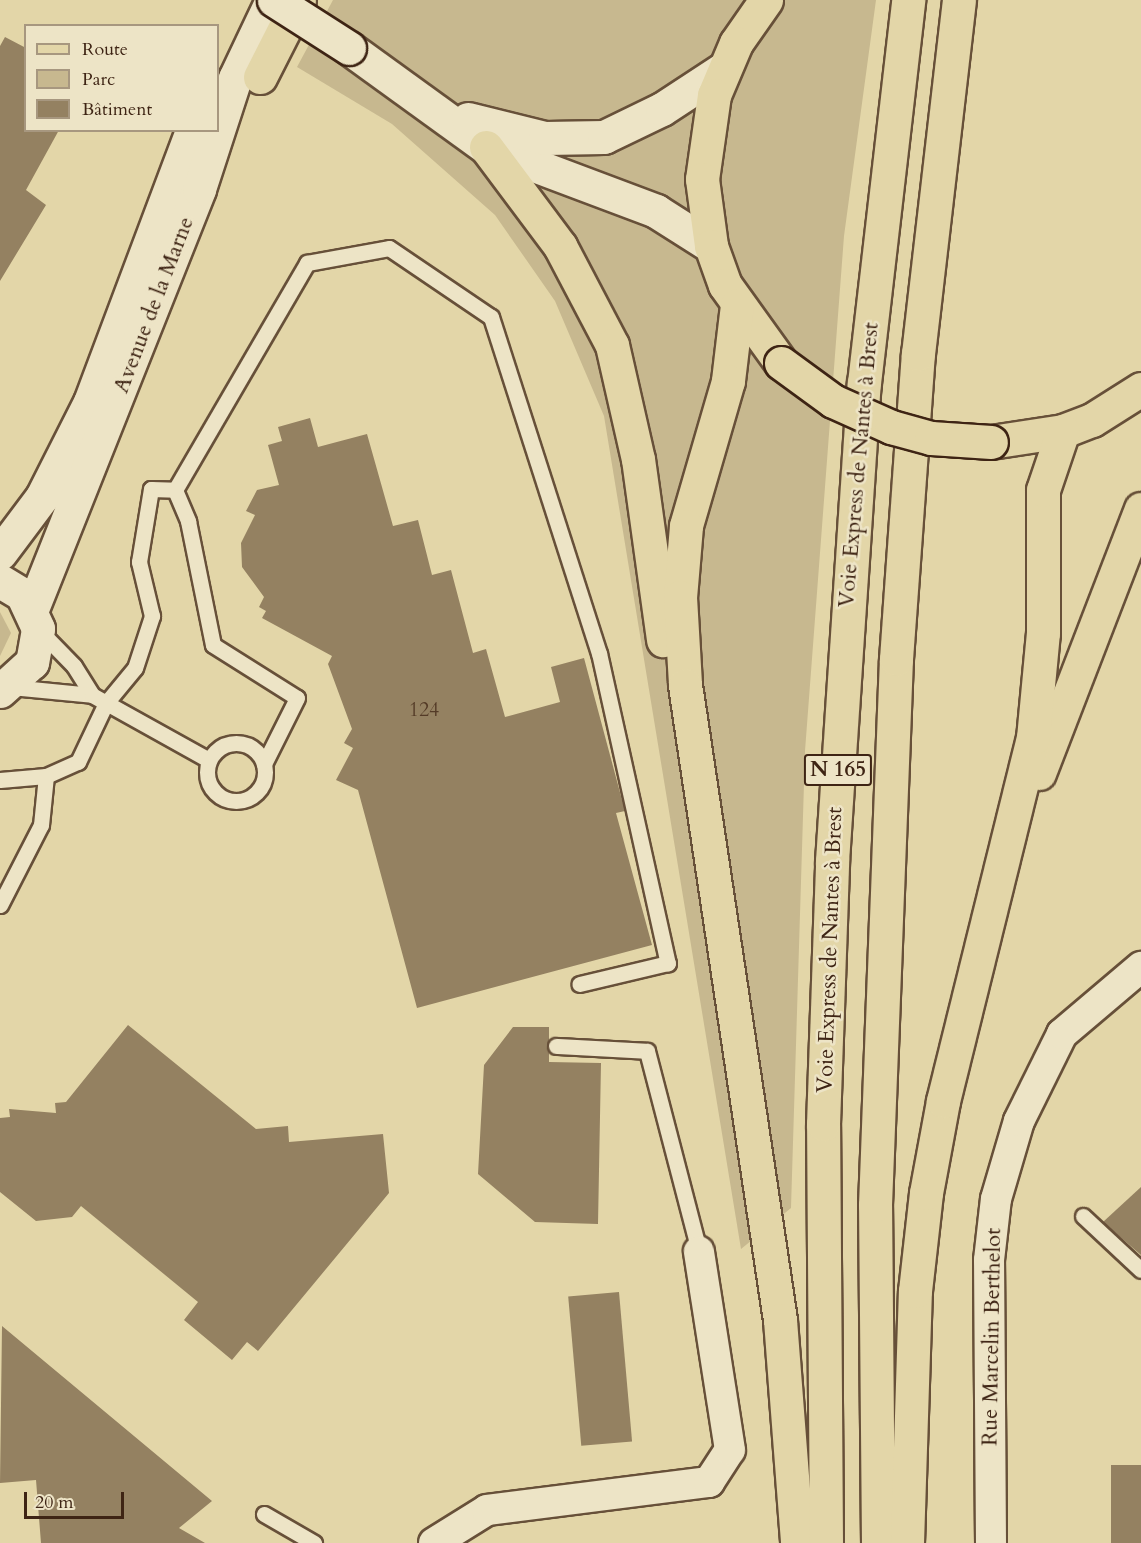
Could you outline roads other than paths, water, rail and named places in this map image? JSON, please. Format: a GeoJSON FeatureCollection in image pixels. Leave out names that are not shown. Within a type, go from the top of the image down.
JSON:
{"type":"FeatureCollection","features":[{"type":"Feature","properties":{"kind":"main road"},"geometry":{"type":"LineString","coordinates":[[219,70],[254,0]]}},
{"type":"Feature","properties":{"kind":"main road"},"geometry":{"type":"LineString","coordinates":[[273,0],[349,48],[486,147],[656,212],[711,246]]}},
{"type":"Feature","properties":{"kind":"main road","name":"Avenue de la Marne"},"geometry":{"type":"LineString","coordinates":[[219,127],[235,78],[273,0]]}},
{"type":"Feature","properties":{"kind":"main road"},"geometry":{"type":"LineString","coordinates":[[199,189],[299,0]]}},
{"type":"Feature","properties":{"kind":"main road"},"geometry":{"type":"LineString","coordinates":[[260,77],[309,0]]}},
{"type":"Feature","properties":{"kind":"main road"},"geometry":{"type":"LineString","coordinates":[[766,0],[723,69],[703,151],[711,246],[737,304],[782,363],[833,401],[891,427],[931,438],[992,442],[1063,431],[1092,420],[1141,389]]}},
{"type":"Feature","properties":{"kind":"main road","name":"Voie Express de Nantes à Brest"},"geometry":{"type":"LineString","coordinates":[[826,1543],[823,1124],[832,861],[864,383],[908,0]]}},
{"type":"Feature","properties":{"kind":"main road","name":"N 165"},"geometry":{"type":"LineString","coordinates":[[878,1543],[875,1205],[895,670],[918,354],[958,0]]}},
{"type":"Feature","properties":{"kind":"main road"},"geometry":{"type":"LineString","coordinates":[[415,94],[485,127],[574,140],[604,137],[635,125],[723,69]]}},
{"type":"Feature","properties":{"kind":"main road","name":"Avenue de la Marne"},"geometry":{"type":"LineString","coordinates":[[0,553],[42,497],[90,402],[191,132]]}},
{"type":"Feature","properties":{"kind":"main road","name":"Avenue de la Marne"},"geometry":{"type":"LineString","coordinates":[[4,689],[32,662],[35,619],[199,189],[217,132]]}},
{"type":"Feature","properties":{"kind":"main road"},"geometry":{"type":"LineString","coordinates":[[486,147],[560,246],[612,345],[638,459],[664,643],[685,685]]}},
{"type":"Feature","properties":{"kind":"main road"},"geometry":{"type":"LineString","coordinates":[[737,304],[728,381],[686,526],[680,597],[685,685],[780,1320],[798,1543]]}},
{"type":"Feature","properties":{"kind":"main road"},"geometry":{"type":"LineString","coordinates":[[907,1543],[915,1291],[926,1193],[943,1101],[1009,847],[1040,677],[1043,490],[1063,431]]}},
{"type":"Feature","properties":{"kind":"main road"},"geometry":{"type":"LineString","coordinates":[[1009,847],[1069,704],[1141,509]]}},
{"type":"Feature","properties":{"kind":"main road"},"geometry":{"type":"LineString","coordinates":[[0,581],[22,594],[35,619]]}},
{"type":"Feature","properties":{"kind":"street","name":"Rue Marcelin Berthelot"},"geometry":{"type":"LineString","coordinates":[[991,1543],[989,1260],[996,1199],[1019,1121],[1062,1034],[1141,967]]}},
{"type":"Feature","properties":{"kind":"street"},"geometry":{"type":"LineString","coordinates":[[434,1543],[487,1510],[709,1482],[730,1450],[699,1251]]}},
{"type":"Feature","properties":{"kind":"lane"},"geometry":{"type":"LineString","coordinates":[[175,490],[308,263],[389,248],[491,317],[599,653],[668,963],[579,984]]}},
{"type":"Feature","properties":{"kind":"lane"},"geometry":{"type":"LineString","coordinates":[[0,780],[46,776],[78,762],[106,703],[135,668],[152,616],[139,562],[150,489],[175,490]]}},
{"type":"Feature","properties":{"kind":"lane"},"geometry":{"type":"LineString","coordinates":[[175,490],[188,521],[213,645],[297,698],[264,764],[256,793],[233,802],[210,787],[209,760],[224,746],[243,744],[264,764]]}},
{"type":"Feature","properties":{"kind":"lane"},"geometry":{"type":"LineString","coordinates":[[35,619],[74,666],[92,695]]}},
{"type":"Feature","properties":{"kind":"lane"},"geometry":{"type":"LineString","coordinates":[[4,689],[92,695],[209,760]]}},
{"type":"Feature","properties":{"kind":"lane"},"geometry":{"type":"LineString","coordinates":[[0,905],[41,825],[46,776]]}},
{"type":"Feature","properties":{"kind":"lane"},"geometry":{"type":"LineString","coordinates":[[556,1046],[647,1051],[699,1251]]}},
{"type":"Feature","properties":{"kind":"lane"},"geometry":{"type":"LineString","coordinates":[[1083,1216],[1141,1270]]}},
{"type":"Feature","properties":{"kind":"lane"},"geometry":{"type":"LineString","coordinates":[[264,1514],[314,1543]]}}]}
